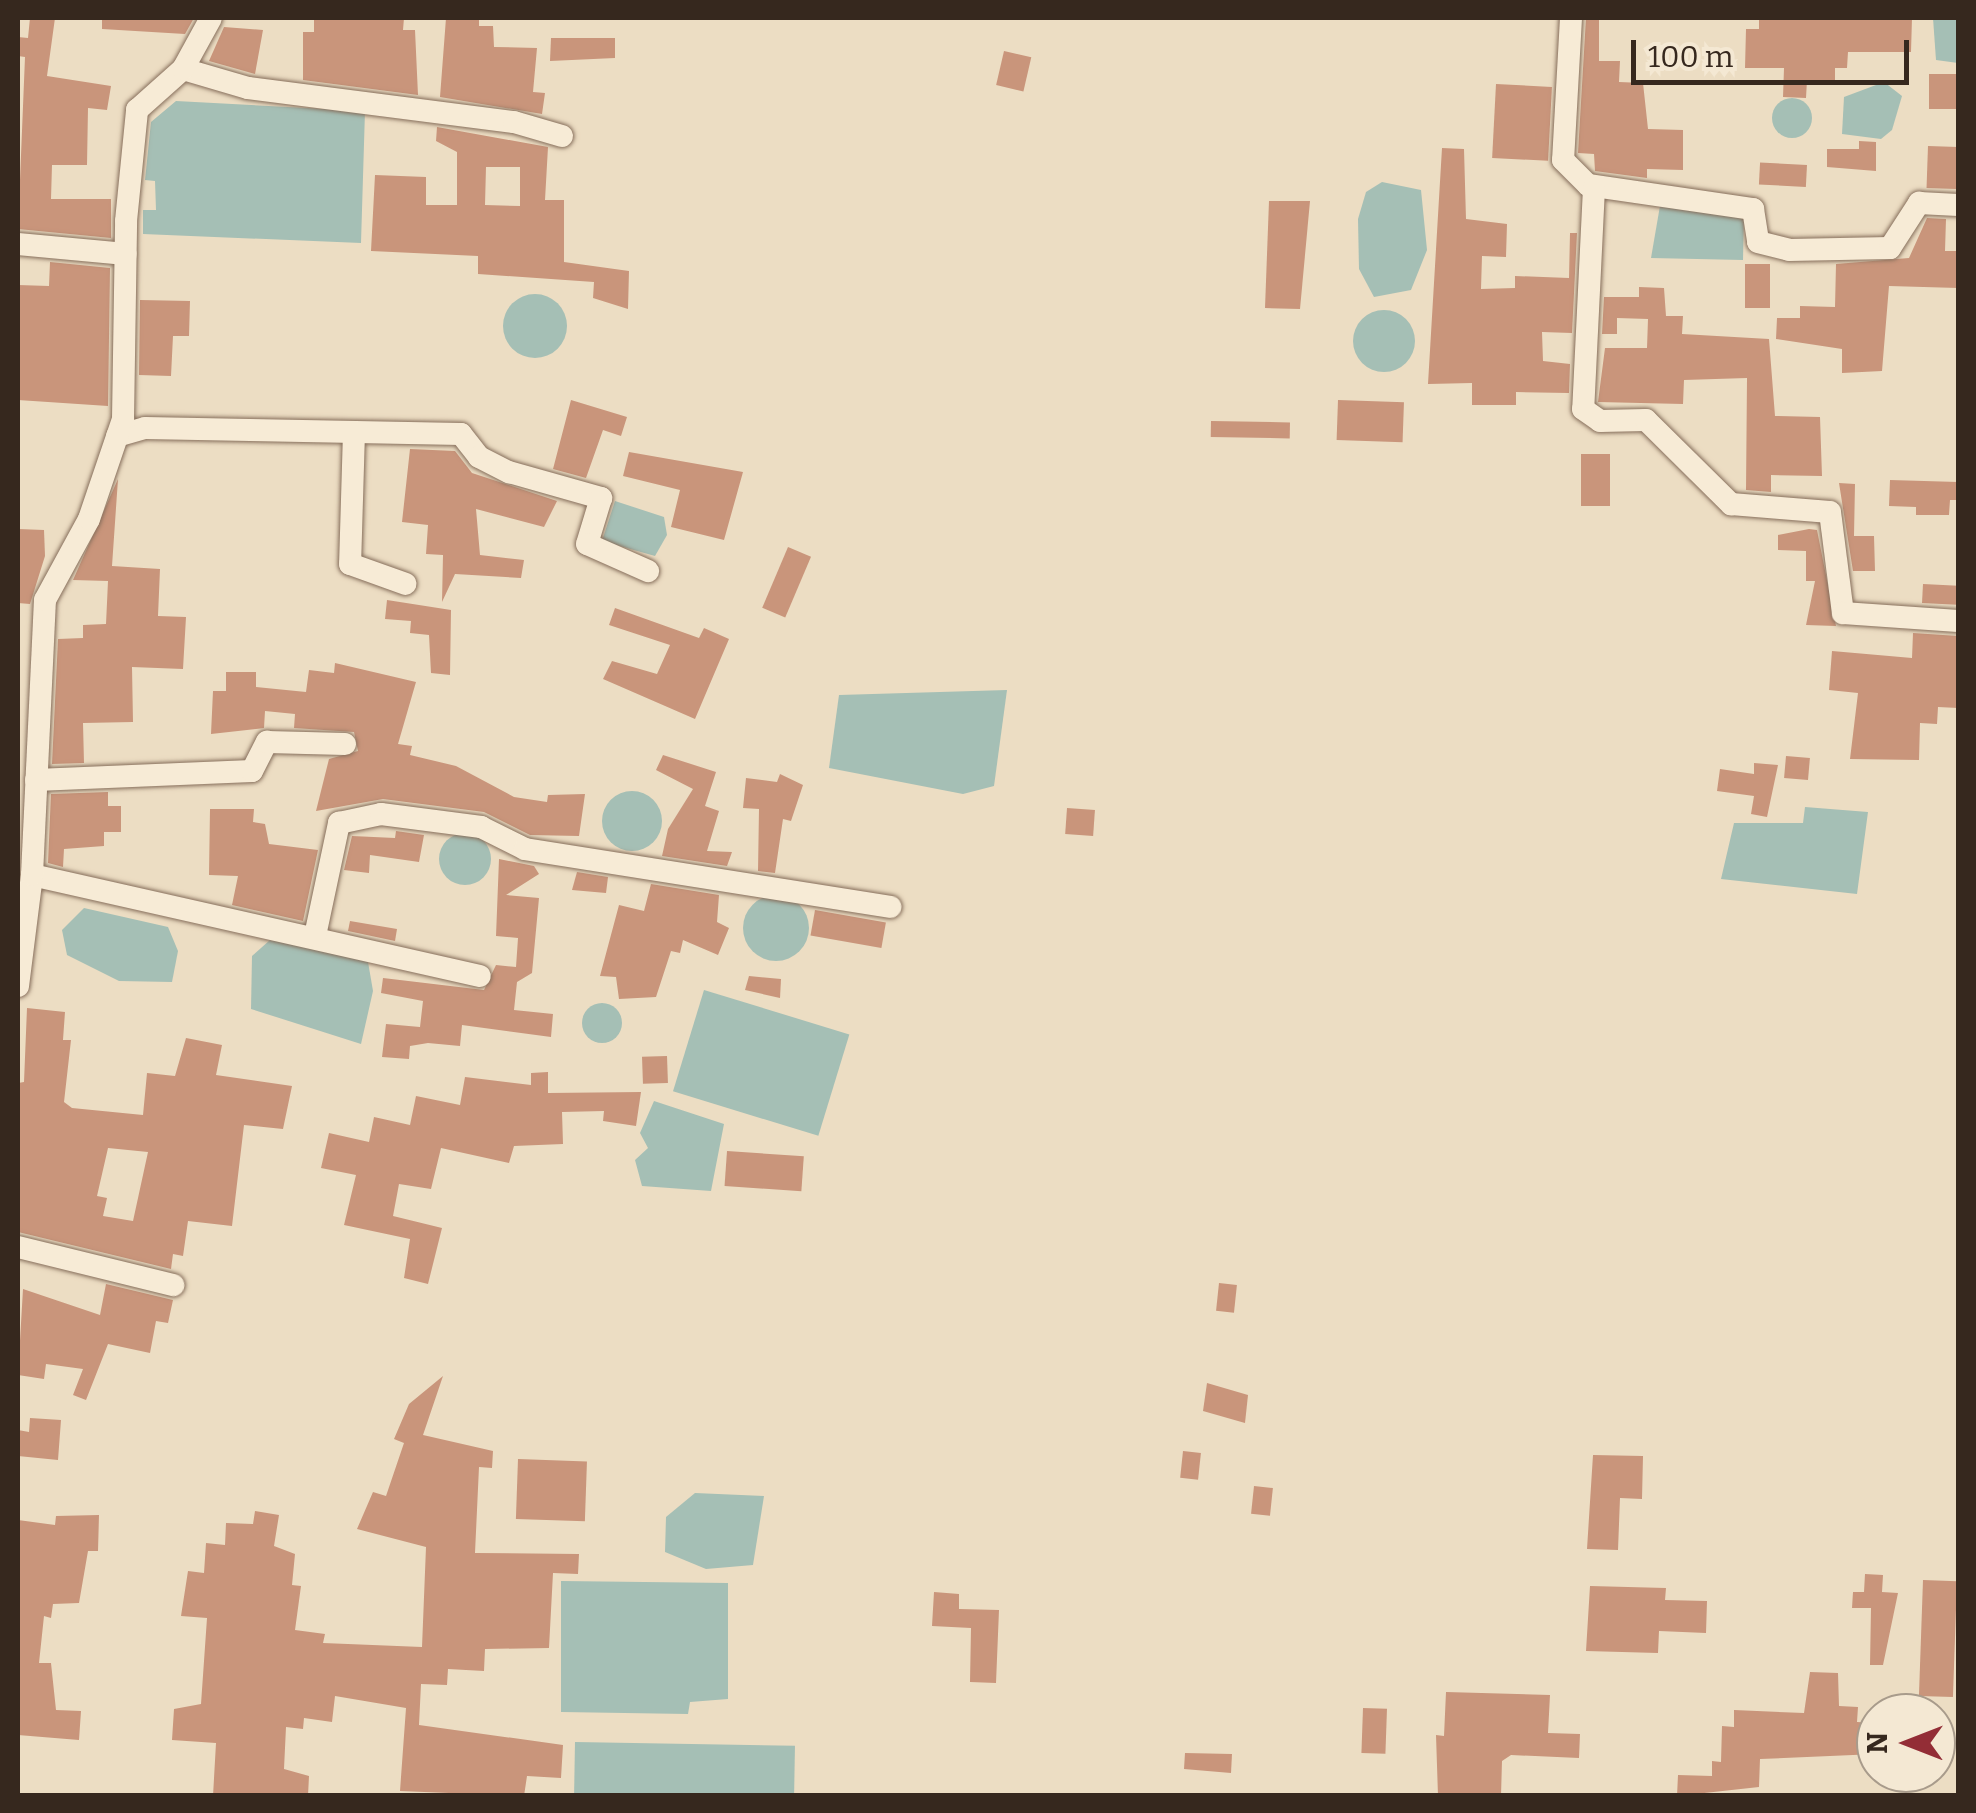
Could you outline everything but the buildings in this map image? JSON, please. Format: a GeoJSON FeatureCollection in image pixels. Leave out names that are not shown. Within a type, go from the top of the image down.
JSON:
{"type":"FeatureCollection","features":[{"type":"Feature","properties":{"kind":"street"},"geometry":{"type":"LineString","coordinates":[[18,986],[32,874],[45,600],[89,519],[117,436],[129,358],[126,254],[137,110],[184,69],[211,18]]}},
{"type":"Feature","properties":{"kind":"street"},"geometry":{"type":"LineString","coordinates":[[1571,18],[1564,160],[1594,188],[1753,210],[1758,242],[1789,250],[1890,248],[1919,204],[1958,205]]}},
{"type":"Feature","properties":{"kind":"street"},"geometry":{"type":"LineString","coordinates":[[184,69],[248,88],[514,122],[562,136]]}},
{"type":"Feature","properties":{"kind":"street"},"geometry":{"type":"LineString","coordinates":[[1594,188],[1584,409],[1600,422],[1646,420],[1732,504],[1830,512],[1843,614],[1958,621]]}},
{"type":"Feature","properties":{"kind":"street"},"geometry":{"type":"LineString","coordinates":[[18,244],[126,254]]}},
{"type":"Feature","properties":{"kind":"street"},"geometry":{"type":"LineString","coordinates":[[117,436],[145,428],[460,434],[479,457],[509,472],[601,498],[587,544],[648,570]]}},
{"type":"Feature","properties":{"kind":"street"},"geometry":{"type":"LineString","coordinates":[[354,432],[350,564],[406,584]]}},
{"type":"Feature","properties":{"kind":"street"},"geometry":{"type":"LineString","coordinates":[[18,718],[38,731]]}},
{"type":"Feature","properties":{"kind":"street"},"geometry":{"type":"LineString","coordinates":[[36,780],[252,771],[267,742],[345,744]]}},
{"type":"Feature","properties":{"kind":"street"},"geometry":{"type":"LineString","coordinates":[[316,936],[339,823],[381,814],[480,827],[525,850],[890,907]]}},
{"type":"Feature","properties":{"kind":"street"},"geometry":{"type":"LineString","coordinates":[[32,874],[480,976]]}},
{"type":"Feature","properties":{"kind":"street"},"geometry":{"type":"LineString","coordinates":[[18,1247],[173,1285]]}},
{"type":"Feature","properties":{"kind":"shaded area"},"geometry":{"type":"Polygon","coordinates":[[[1933,18],[1958,18],[1958,63],[1936,60],[1933,18]]]}},
{"type":"Feature","properties":{"kind":"shaded area"},"geometry":{"type":"Polygon","coordinates":[[[1884,82],[1902,96],[1892,130],[1881,139],[1842,134],[1844,97],[1884,82]]]}},
{"type":"Feature","properties":{"kind":"shaded area"},"geometry":{"type":"Polygon","coordinates":[[[1792,98],[1806,104],[1812,118],[1806,132],[1792,138],[1778,132],[1772,118],[1778,104],[1792,98]]]}},
{"type":"Feature","properties":{"kind":"shaded area"},"geometry":{"type":"Polygon","coordinates":[[[176,101],[365,111],[361,243],[143,234],[143,210],[156,210],[155,181],[145,180],[151,122],[176,101]]]}},
{"type":"Feature","properties":{"kind":"shaded area"},"geometry":{"type":"Polygon","coordinates":[[[1382,182],[1421,190],[1427,250],[1411,290],[1374,297],[1359,269],[1358,219],[1366,192],[1382,182]]]}},
{"type":"Feature","properties":{"kind":"shaded area"},"geometry":{"type":"Polygon","coordinates":[[[1661,200],[1744,214],[1743,260],[1651,258],[1661,200]]]}},
{"type":"Feature","properties":{"kind":"shaded area"},"geometry":{"type":"Polygon","coordinates":[[[535,294],[558,303],[567,326],[558,349],[535,358],[512,349],[503,326],[512,303],[535,294]]]}},
{"type":"Feature","properties":{"kind":"shaded area"},"geometry":{"type":"Polygon","coordinates":[[[1384,310],[1406,319],[1415,341],[1406,363],[1384,372],[1362,363],[1353,341],[1362,319],[1384,310]]]}},
{"type":"Feature","properties":{"kind":"shaded area"},"geometry":{"type":"Polygon","coordinates":[[[615,501],[664,517],[667,535],[655,556],[602,541],[615,501]]]}},
{"type":"Feature","properties":{"kind":"shaded area"},"geometry":{"type":"Polygon","coordinates":[[[1007,690],[994,786],[963,794],[829,768],[839,695],[1007,690]]]}},
{"type":"Feature","properties":{"kind":"shaded area"},"geometry":{"type":"Polygon","coordinates":[[[632,791],[654,799],[662,821],[654,843],[632,851],[610,843],[602,821],[610,799],[632,791]]]}},
{"type":"Feature","properties":{"kind":"shaded area"},"geometry":{"type":"Polygon","coordinates":[[[1805,807],[1868,812],[1857,894],[1721,879],[1734,823],[1803,823],[1805,807]]]}},
{"type":"Feature","properties":{"kind":"shaded area"},"geometry":{"type":"Polygon","coordinates":[[[465,833],[483,841],[491,859],[483,877],[465,885],[447,877],[439,859],[447,841],[465,833]]]}},
{"type":"Feature","properties":{"kind":"shaded area"},"geometry":{"type":"Polygon","coordinates":[[[776,895],[789,897],[799,905],[807,915],[807,941],[799,951],[789,959],[776,961],[763,959],[753,951],[745,941],[743,928],[745,915],[753,905],[763,897],[776,895]]]}},
{"type":"Feature","properties":{"kind":"shaded area"},"geometry":{"type":"Polygon","coordinates":[[[84,908],[168,927],[178,951],[172,982],[119,981],[67,955],[62,930],[84,908]]]}},
{"type":"Feature","properties":{"kind":"shaded area"},"geometry":{"type":"Polygon","coordinates":[[[270,940],[367,956],[373,991],[361,1044],[251,1009],[252,956],[270,940]]]}},
{"type":"Feature","properties":{"kind":"shaded area"},"geometry":{"type":"Polygon","coordinates":[[[704,990],[849,1034],[818,1136],[673,1091],[704,990]]]}},
{"type":"Feature","properties":{"kind":"shaded area"},"geometry":{"type":"Polygon","coordinates":[[[602,1003],[616,1009],[622,1023],[616,1037],[602,1043],[588,1037],[582,1023],[588,1009],[602,1003]]]}},
{"type":"Feature","properties":{"kind":"shaded area"},"geometry":{"type":"Polygon","coordinates":[[[654,1101],[724,1124],[711,1191],[642,1186],[635,1160],[648,1148],[640,1133],[654,1101]]]}},
{"type":"Feature","properties":{"kind":"shaded area"},"geometry":{"type":"Polygon","coordinates":[[[695,1493],[764,1496],[753,1565],[706,1569],[665,1552],[666,1517],[695,1493]]]}},
{"type":"Feature","properties":{"kind":"shaded area"},"geometry":{"type":"Polygon","coordinates":[[[561,1581],[728,1583],[728,1699],[690,1702],[688,1714],[561,1712],[561,1581]]]}},
{"type":"Feature","properties":{"kind":"shaded area"},"geometry":{"type":"Polygon","coordinates":[[[575,1742],[795,1746],[794,1796],[574,1795],[575,1742]]]}}]}
